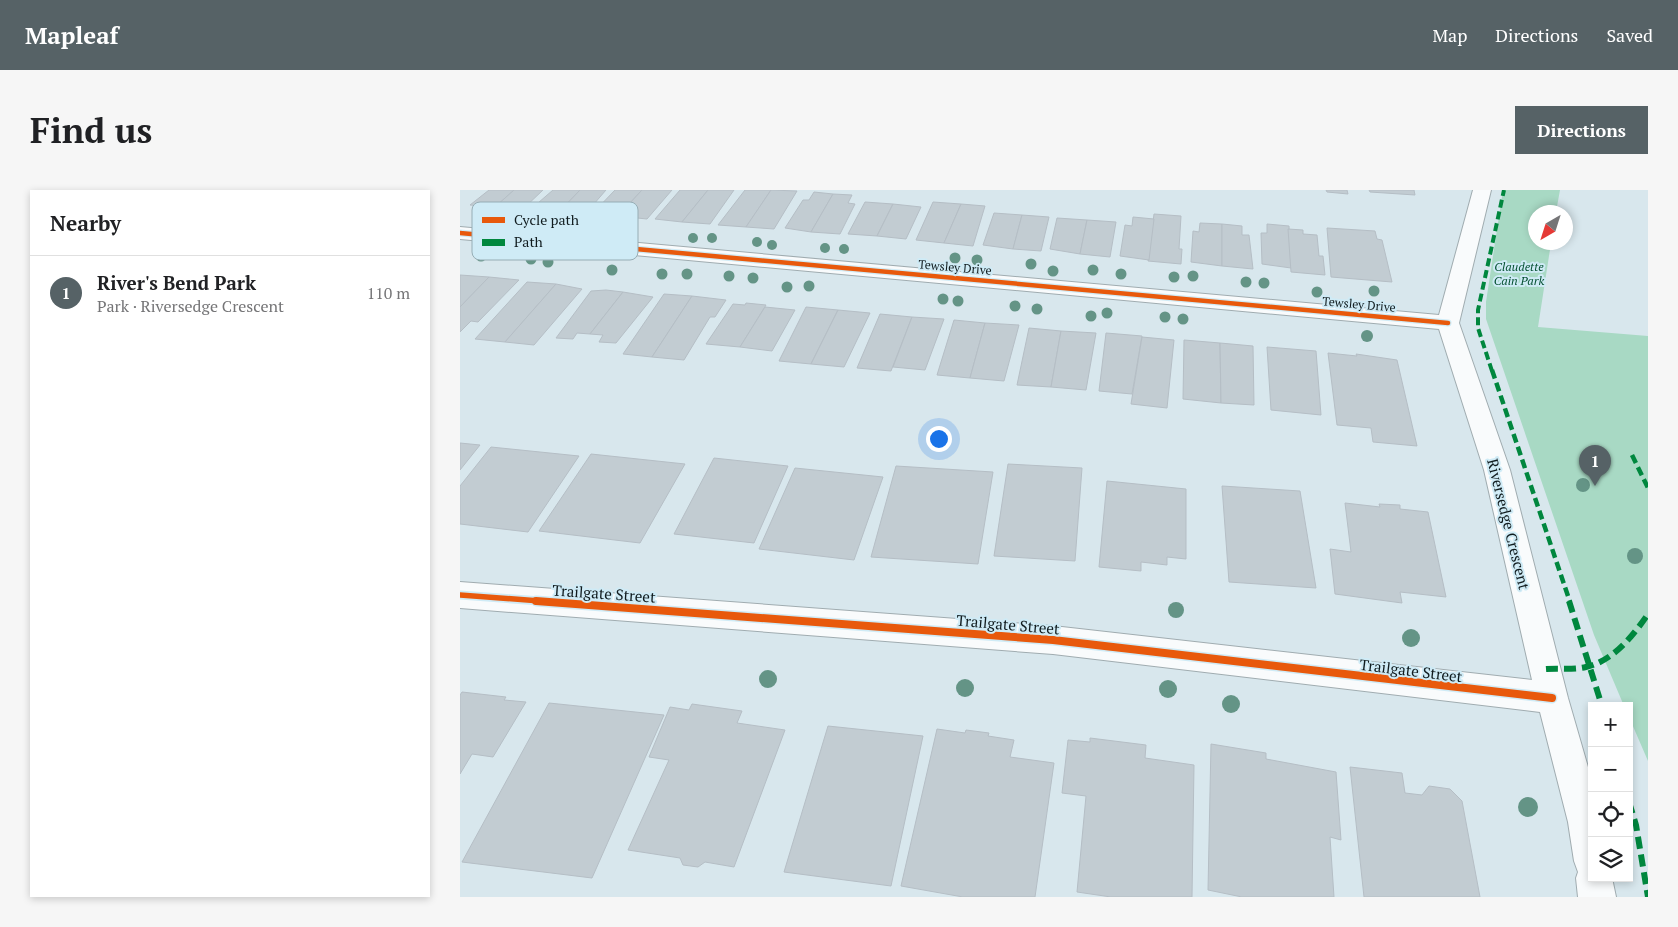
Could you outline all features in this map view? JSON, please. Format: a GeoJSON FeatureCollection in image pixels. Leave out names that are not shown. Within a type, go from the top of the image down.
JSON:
{"type":"FeatureCollection","features":[{"type":"Feature","properties":{"kind":"street"},"geometry":{"type":"LineString","coordinates":[[1448,323],[1482,190]]}},
{"type":"Feature","properties":{"kind":"street","name":"Tewsley Drive"},"geometry":{"type":"LineString","coordinates":[[638,249],[1448,323]]}},
{"type":"Feature","properties":{"kind":"street","name":"Riversedge Crescent"},"geometry":{"type":"LineString","coordinates":[[1448,323],[1496,470],[1588,837]]}},
{"type":"Feature","properties":{"kind":"street","name":"Trailgate Street"},"geometry":{"type":"LineString","coordinates":[[460,595],[1053,640],[1552,698]]}},
{"type":"Feature","properties":{"kind":"street"},"geometry":{"type":"LineString","coordinates":[[1595,882],[1597,897]]}},
{"type":"Feature","properties":{"kind":"green space","name":"Claudette Cain Park"},"geometry":{"type":"Polygon","coordinates":[[[1503,190],[1560,190],[1557,205],[1528,205],[1528,250],[1550,250],[1538,327],[1648,336],[1648,761],[1633,726],[1633,702],[1622,702],[1594,635],[1486,319],[1486,302],[1503,190]]]}},
{"type":"Feature","properties":{"kind":"building"},"geometry":{"type":"Polygon","coordinates":[[[489,190],[514,190],[501,202],[474,202],[489,190]]]}},
{"type":"Feature","properties":{"kind":"building"},"geometry":{"type":"Polygon","coordinates":[[[514,190],[543,190],[530,202],[501,202],[514,190]]]}},
{"type":"Feature","properties":{"kind":"building"},"geometry":{"type":"Polygon","coordinates":[[[553,190],[580,190],[569,202],[539,202],[553,190]]]}},
{"type":"Feature","properties":{"kind":"building"},"geometry":{"type":"Polygon","coordinates":[[[580,190],[606,190],[596,202],[569,202],[580,190]]]}},
{"type":"Feature","properties":{"kind":"building"},"geometry":{"type":"Polygon","coordinates":[[[615,190],[642,190],[631,202],[604,202],[615,190]]]}},
{"type":"Feature","properties":{"kind":"building"},"geometry":{"type":"Polygon","coordinates":[[[642,190],[672,190],[647,219],[638,218],[638,202],[631,202],[642,190]]]}},
{"type":"Feature","properties":{"kind":"building"},"geometry":{"type":"Polygon","coordinates":[[[680,190],[708,190],[682,222],[655,219],[680,190]]]}},
{"type":"Feature","properties":{"kind":"building"},"geometry":{"type":"Polygon","coordinates":[[[708,190],[734,190],[710,224],[682,222],[708,190]]]}},
{"type":"Feature","properties":{"kind":"building"},"geometry":{"type":"Polygon","coordinates":[[[745,190],[771,190],[746,227],[718,225],[745,190]]]}},
{"type":"Feature","properties":{"kind":"building"},"geometry":{"type":"Polygon","coordinates":[[[771,190],[797,191],[774,229],[746,227],[771,190]]]}},
{"type":"Feature","properties":{"kind":"building"},"geometry":{"type":"Polygon","coordinates":[[[1326,190],[1347,190],[1348,194],[1327,192],[1326,190]]]}},
{"type":"Feature","properties":{"kind":"building"},"geometry":{"type":"Polygon","coordinates":[[[1369,190],[1414,190],[1415,195],[1370,192],[1369,190]]]}},
{"type":"Feature","properties":{"kind":"building"},"geometry":{"type":"Polygon","coordinates":[[[814,192],[833,194],[811,232],[785,228],[803,200],[809,200],[814,192]]]}},
{"type":"Feature","properties":{"kind":"building"},"geometry":{"type":"Polygon","coordinates":[[[833,194],[852,195],[848,203],[855,204],[840,234],[811,232],[833,194]]]}},
{"type":"Feature","properties":{"kind":"building"},"geometry":{"type":"Polygon","coordinates":[[[865,202],[893,204],[877,236],[848,234],[865,202]]]}},
{"type":"Feature","properties":{"kind":"building"},"geometry":{"type":"Polygon","coordinates":[[[933,202],[961,204],[944,243],[916,240],[933,202]]]}},
{"type":"Feature","properties":{"kind":"building"},"geometry":{"type":"Polygon","coordinates":[[[893,204],[921,207],[906,239],[877,236],[893,204]]]}},
{"type":"Feature","properties":{"kind":"building"},"geometry":{"type":"Polygon","coordinates":[[[961,204],[985,206],[973,246],[944,243],[961,204]]]}},
{"type":"Feature","properties":{"kind":"building"},"geometry":{"type":"Polygon","coordinates":[[[994,213],[1022,215],[1013,249],[983,245],[994,213]]]}},
{"type":"Feature","properties":{"kind":"building"},"geometry":{"type":"Polygon","coordinates":[[[1154,214],[1181,216],[1179,249],[1182,249],[1181,264],[1148,261],[1154,214]]]}},
{"type":"Feature","properties":{"kind":"building"},"geometry":{"type":"Polygon","coordinates":[[[1022,215],[1049,217],[1041,251],[1013,249],[1022,215]]]}},
{"type":"Feature","properties":{"kind":"building"},"geometry":{"type":"Polygon","coordinates":[[[1133,217],[1154,219],[1149,260],[1120,256],[1125,225],[1132,226],[1133,217]]]}},
{"type":"Feature","properties":{"kind":"building"},"geometry":{"type":"Polygon","coordinates":[[[1057,218],[1087,220],[1080,254],[1050,249],[1057,218]]]}},
{"type":"Feature","properties":{"kind":"building"},"geometry":{"type":"Polygon","coordinates":[[[1087,220],[1116,222],[1110,257],[1080,254],[1087,220]]]}},
{"type":"Feature","properties":{"kind":"building"},"geometry":{"type":"Polygon","coordinates":[[[1200,223],[1222,224],[1222,266],[1191,262],[1193,231],[1199,232],[1200,223]]]}},
{"type":"Feature","properties":{"kind":"building"},"geometry":{"type":"Polygon","coordinates":[[[1222,224],[1242,226],[1242,235],[1249,235],[1253,269],[1222,266],[1222,224]]]}},
{"type":"Feature","properties":{"kind":"building"},"geometry":{"type":"Polygon","coordinates":[[[1267,224],[1289,226],[1291,268],[1262,264],[1261,233],[1267,233],[1267,224]]]}},
{"type":"Feature","properties":{"kind":"building"},"geometry":{"type":"Polygon","coordinates":[[[1327,228],[1375,231],[1377,239],[1382,240],[1392,282],[1331,277],[1327,228]]]}},
{"type":"Feature","properties":{"kind":"building"},"geometry":{"type":"Polygon","coordinates":[[[1288,229],[1303,230],[1303,234],[1317,235],[1319,256],[1323,256],[1325,275],[1291,272],[1288,229]]]}},
{"type":"Feature","properties":{"kind":"building"},"geometry":{"type":"Polygon","coordinates":[[[460,275],[489,277],[460,307],[460,275]]]}},
{"type":"Feature","properties":{"kind":"building"},"geometry":{"type":"Polygon","coordinates":[[[489,277],[519,280],[478,322],[471,321],[460,332],[460,307],[489,277]]]}},
{"type":"Feature","properties":{"kind":"building"},"geometry":{"type":"Polygon","coordinates":[[[527,282],[556,284],[505,342],[475,339],[527,282]]]}},
{"type":"Feature","properties":{"kind":"building"},"geometry":{"type":"Polygon","coordinates":[[[556,284],[582,289],[534,345],[505,342],[556,284]]]}},
{"type":"Feature","properties":{"kind":"building"},"geometry":{"type":"Polygon","coordinates":[[[591,291],[623,292],[590,334],[577,333],[573,339],[556,338],[591,291]]]}},
{"type":"Feature","properties":{"kind":"building"},"geometry":{"type":"Polygon","coordinates":[[[623,292],[653,297],[616,343],[599,342],[603,335],[590,334],[623,292]]]}},
{"type":"Feature","properties":{"kind":"building"},"geometry":{"type":"Polygon","coordinates":[[[664,294],[692,296],[652,357],[623,354],[664,294]]]}},
{"type":"Feature","properties":{"kind":"building"},"geometry":{"type":"Polygon","coordinates":[[[692,296],[726,300],[715,317],[710,317],[684,360],[652,357],[692,296]]]}},
{"type":"Feature","properties":{"kind":"building"},"geometry":{"type":"Polygon","coordinates":[[[746,303],[766,305],[740,347],[706,344],[733,304],[745,305],[746,303]]]}},
{"type":"Feature","properties":{"kind":"building"},"geometry":{"type":"Polygon","coordinates":[[[765,307],[795,310],[772,351],[740,347],[765,307]]]}},
{"type":"Feature","properties":{"kind":"building"},"geometry":{"type":"Polygon","coordinates":[[[806,307],[838,310],[811,364],[779,361],[806,307]]]}},
{"type":"Feature","properties":{"kind":"building"},"geometry":{"type":"Polygon","coordinates":[[[838,310],[870,313],[844,367],[811,364],[838,310]]]}},
{"type":"Feature","properties":{"kind":"building"},"geometry":{"type":"Polygon","coordinates":[[[880,314],[912,317],[891,371],[857,368],[880,314]]]}},
{"type":"Feature","properties":{"kind":"building"},"geometry":{"type":"Polygon","coordinates":[[[912,317],[944,319],[925,370],[893,367],[912,317]]]}},
{"type":"Feature","properties":{"kind":"building"},"geometry":{"type":"Polygon","coordinates":[[[954,320],[985,323],[970,378],[937,375],[954,320]]]}},
{"type":"Feature","properties":{"kind":"building"},"geometry":{"type":"Polygon","coordinates":[[[985,323],[1019,325],[1004,381],[970,378],[985,323]]]}},
{"type":"Feature","properties":{"kind":"building"},"geometry":{"type":"Polygon","coordinates":[[[1029,328],[1061,331],[1051,387],[1017,385],[1029,328]]]}},
{"type":"Feature","properties":{"kind":"building"},"geometry":{"type":"Polygon","coordinates":[[[1061,331],[1096,333],[1086,390],[1051,387],[1061,331]]]}},
{"type":"Feature","properties":{"kind":"building"},"geometry":{"type":"Polygon","coordinates":[[[1106,333],[1142,336],[1132,394],[1099,391],[1106,333]]]}},
{"type":"Feature","properties":{"kind":"building"},"geometry":{"type":"Polygon","coordinates":[[[1142,337],[1174,340],[1167,408],[1131,404],[1142,337]]]}},
{"type":"Feature","properties":{"kind":"building"},"geometry":{"type":"Polygon","coordinates":[[[1184,340],[1220,343],[1221,403],[1183,399],[1184,340]]]}},
{"type":"Feature","properties":{"kind":"building"},"geometry":{"type":"Polygon","coordinates":[[[1220,343],[1253,346],[1254,405],[1221,403],[1220,343]]]}},
{"type":"Feature","properties":{"kind":"building"},"geometry":{"type":"Polygon","coordinates":[[[1267,347],[1316,351],[1321,415],[1271,410],[1267,347]]]}},
{"type":"Feature","properties":{"kind":"building"},"geometry":{"type":"Polygon","coordinates":[[[1328,353],[1357,356],[1356,354],[1397,360],[1417,446],[1373,442],[1371,428],[1337,425],[1328,353]]]}},
{"type":"Feature","properties":{"kind":"building"},"geometry":{"type":"Polygon","coordinates":[[[460,443],[480,445],[460,470],[460,443]]]}},
{"type":"Feature","properties":{"kind":"building"},"geometry":{"type":"Polygon","coordinates":[[[491,447],[579,456],[528,532],[460,524],[460,486],[491,447]]]}},
{"type":"Feature","properties":{"kind":"building"},"geometry":{"type":"Polygon","coordinates":[[[591,454],[685,464],[640,543],[539,531],[591,454]]]}},
{"type":"Feature","properties":{"kind":"building"},"geometry":{"type":"Polygon","coordinates":[[[714,458],[788,466],[754,543],[674,534],[714,458]]]}},
{"type":"Feature","properties":{"kind":"building"},"geometry":{"type":"Polygon","coordinates":[[[1008,464],[1082,468],[1075,561],[994,556],[1008,464]]]}},
{"type":"Feature","properties":{"kind":"building"},"geometry":{"type":"Polygon","coordinates":[[[896,466],[993,472],[978,564],[871,557],[896,466]]]}},
{"type":"Feature","properties":{"kind":"building"},"geometry":{"type":"Polygon","coordinates":[[[795,468],[883,477],[854,560],[759,549],[795,468]]]}},
{"type":"Feature","properties":{"kind":"building"},"geometry":{"type":"Polygon","coordinates":[[[1107,481],[1186,489],[1186,559],[1167,557],[1167,565],[1141,562],[1141,571],[1099,567],[1107,481]]]}},
{"type":"Feature","properties":{"kind":"building"},"geometry":{"type":"Polygon","coordinates":[[[1222,486],[1300,491],[1316,588],[1229,582],[1222,486]]]}},
{"type":"Feature","properties":{"kind":"building"},"geometry":{"type":"Polygon","coordinates":[[[1345,503],[1380,507],[1379,504],[1400,505],[1400,509],[1428,512],[1446,597],[1400,592],[1402,603],[1335,594],[1330,549],[1351,552],[1345,503]]]}},
{"type":"Feature","properties":{"kind":"building"},"geometry":{"type":"Polygon","coordinates":[[[462,692],[506,697],[504,700],[526,702],[493,757],[472,754],[460,774],[460,695],[462,692]]]}},
{"type":"Feature","properties":{"kind":"building"},"geometry":{"type":"Polygon","coordinates":[[[549,703],[664,715],[592,878],[462,862],[549,703]]]}},
{"type":"Feature","properties":{"kind":"building"},"geometry":{"type":"Polygon","coordinates":[[[692,704],[742,711],[737,723],[785,730],[734,867],[705,862],[698,867],[683,865],[680,858],[628,850],[669,760],[649,757],[670,707],[689,710],[692,704]]]}},
{"type":"Feature","properties":{"kind":"building"},"geometry":{"type":"Polygon","coordinates":[[[828,726],[923,736],[891,886],[784,872],[828,726]]]}},
{"type":"Feature","properties":{"kind":"building"},"geometry":{"type":"Polygon","coordinates":[[[937,729],[965,733],[966,730],[989,733],[988,736],[1014,740],[1010,757],[1054,763],[1035,897],[963,897],[901,886],[937,729]]]}},
{"type":"Feature","properties":{"kind":"building"},"geometry":{"type":"Polygon","coordinates":[[[1090,738],[1146,745],[1145,758],[1194,765],[1192,897],[1111,897],[1077,892],[1086,796],[1062,793],[1068,740],[1090,742],[1090,738]]]}},
{"type":"Feature","properties":{"kind":"building"},"geometry":{"type":"Polygon","coordinates":[[[1211,744],[1266,753],[1266,759],[1336,772],[1341,840],[1330,837],[1334,897],[1242,897],[1208,890],[1211,744]]]}},
{"type":"Feature","properties":{"kind":"building"},"geometry":{"type":"Polygon","coordinates":[[[1350,767],[1402,773],[1405,793],[1422,795],[1429,786],[1450,789],[1462,801],[1480,897],[1364,897],[1350,767]]]}},
{"type":"Feature","properties":{"kind":"marked path"},"geometry":{"type":"LineString","coordinates":[[1504,190],[1478,310],[1478,328],[1591,666],[1601,702]]}},
{"type":"Feature","properties":{"kind":"marked path"},"geometry":{"type":"LineString","coordinates":[[1632,455],[1648,488]]}},
{"type":"Feature","properties":{"kind":"marked path"},"geometry":{"type":"LineString","coordinates":[[1546,669],[1581,668],[1601,661],[1624,644],[1648,614]]}},
{"type":"Feature","properties":{"kind":"marked path"},"geometry":{"type":"LineString","coordinates":[[1633,815],[1648,897]]}},
{"type":"Feature","properties":{"kind":"cycle path"},"geometry":{"type":"LineString","coordinates":[[460,233],[472,234]]}},
{"type":"Feature","properties":{"kind":"cycle path"},"geometry":{"type":"LineString","coordinates":[[638,249],[1448,323]]}},
{"type":"Feature","properties":{"kind":"cycle path"},"geometry":{"type":"LineString","coordinates":[[460,595],[1053,640],[1552,698]]}},
{"type":"Feature","properties":{"kind":"place","name":"River's Bend Park"},"geometry":{"type":"Point","coordinates":[1595,486]}}]}
